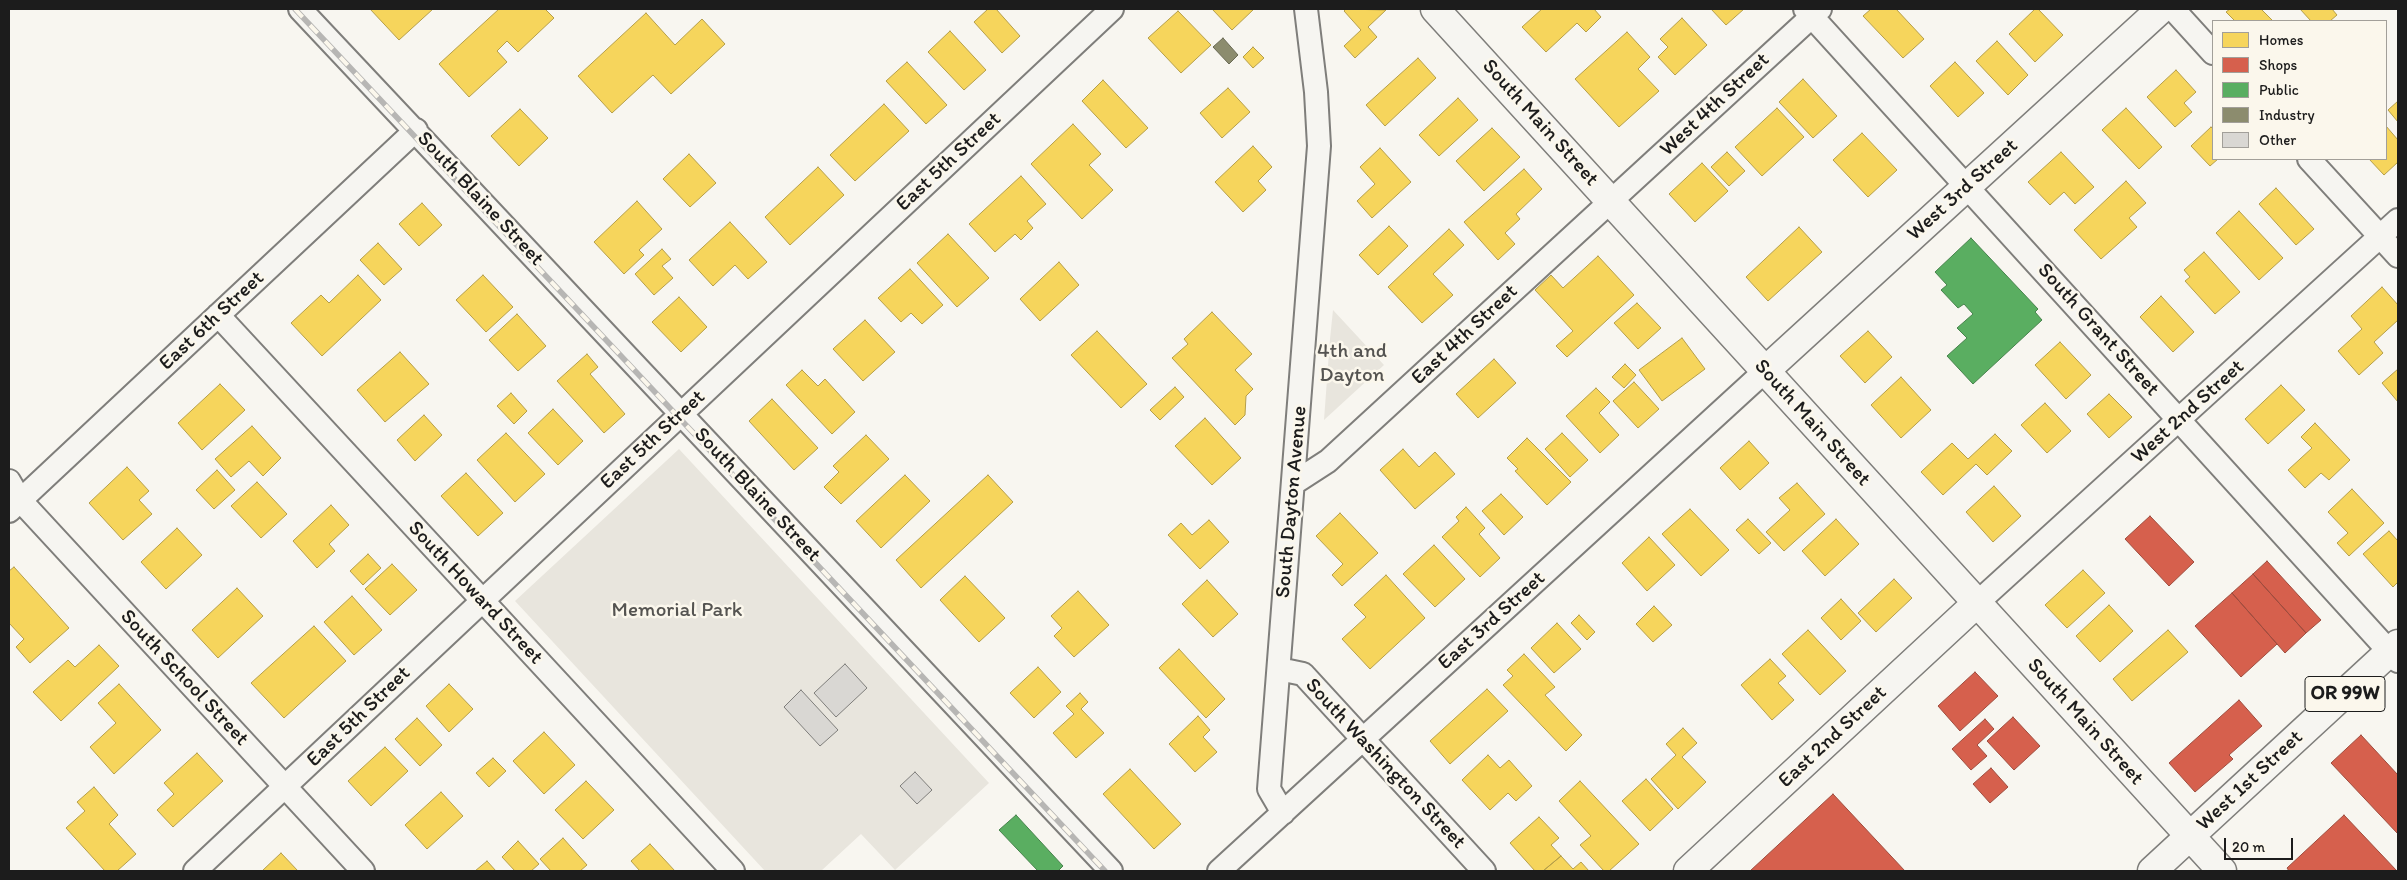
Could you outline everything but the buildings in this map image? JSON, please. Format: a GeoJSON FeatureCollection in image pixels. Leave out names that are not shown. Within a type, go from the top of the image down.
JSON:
{"type":"FeatureCollection","features":[{"type":"Feature","properties":{"kind":"street","name":"South Blaine Street"},"geometry":{"type":"LineString","coordinates":[[300,9],[416,130],[1111,871]]}},
{"type":"Feature","properties":{"kind":"street","name":"East 5th Street"},"geometry":{"type":"LineString","coordinates":[[195,871],[1112,9]]}},
{"type":"Feature","properties":{"kind":"street","name":"South Dayton Avenue"},"geometry":{"type":"LineString","coordinates":[[1283,813],[1269,789],[1319,146],[1316,92],[1306,9]]}},
{"type":"Feature","properties":{"kind":"street","name":"South Main Street"},"geometry":{"type":"LineString","coordinates":[[1435,9],[2222,871]]}},
{"type":"Feature","properties":{"kind":"street","name":"West 3rd Street"},"geometry":{"type":"LineString","coordinates":[[1765,371],[2161,9]]}},
{"type":"Feature","properties":{"kind":"street"},"geometry":{"type":"LineString","coordinates":[[2173,9],[2212,52]]}},
{"type":"Feature","properties":{"kind":"street","name":"West 4th Street"},"geometry":{"type":"LineString","coordinates":[[1610,201],[1812,11]]}},
{"type":"Feature","properties":{"kind":"street","name":"South Grant Street"},"geometry":{"type":"LineString","coordinates":[[1812,11],[1967,186],[2396,652]]}},
{"type":"Feature","properties":{"kind":"street","name":"East 6th Street"},"geometry":{"type":"LineString","coordinates":[[14,506],[416,130]]}},
{"type":"Feature","properties":{"kind":"street"},"geometry":{"type":"LineString","coordinates":[[2310,160],[2398,256]]}},
{"type":"Feature","properties":{"kind":"street","name":"East 4th Street"},"geometry":{"type":"LineString","coordinates":[[1294,483],[1328,461],[1610,201]]}},
{"type":"Feature","properties":{"kind":"street","name":"West 2nd Street"},"geometry":{"type":"LineString","coordinates":[[1977,603],[2398,220]]}},
{"type":"Feature","properties":{"kind":"street","name":"South Howard Street"},"geometry":{"type":"LineString","coordinates":[[218,315],[733,871]]}},
{"type":"Feature","properties":{"kind":"street","name":"East 3rd Street"},"geometry":{"type":"LineString","coordinates":[[1219,871],[1765,371]]}},
{"type":"Feature","properties":{"kind":"street","name":"South School Street"},"geometry":{"type":"LineString","coordinates":[[9,481],[14,506],[285,787],[363,871]]}},
{"type":"Feature","properties":{"kind":"street","name":"East 2nd Street"},"geometry":{"type":"LineString","coordinates":[[1688,871],[1977,603]]}},
{"type":"Feature","properties":{"kind":"street","name":"West 1st Street"},"geometry":{"type":"LineString","coordinates":[[2190,836],[2396,652]]}},
{"type":"Feature","properties":{"kind":"street","name":"South Washington Street"},"geometry":{"type":"LineString","coordinates":[[1279,669],[1303,674],[1484,871]]}},
{"type":"Feature","properties":{"kind":"street","name":"OR 99W"},"geometry":{"type":"LineString","coordinates":[[2152,871],[2190,836]]}},
{"type":"Feature","properties":{"kind":"green space","name":"4th and Dayton"},"geometry":{"type":"Polygon","coordinates":[[[1333,310],[1384,365],[1324,420],[1330,339],[1333,310]]]}},
{"type":"Feature","properties":{"kind":"green space","name":"Memorial Park"},"geometry":{"type":"Polygon","coordinates":[[[679,449],[989,783],[895,870],[861,834],[821,871],[765,871],[515,601],[679,449]]]}},
{"type":"Feature","properties":{"kind":"railway"},"geometry":{"type":"LineString","coordinates":[[295,9],[1105,871]]}}]}
